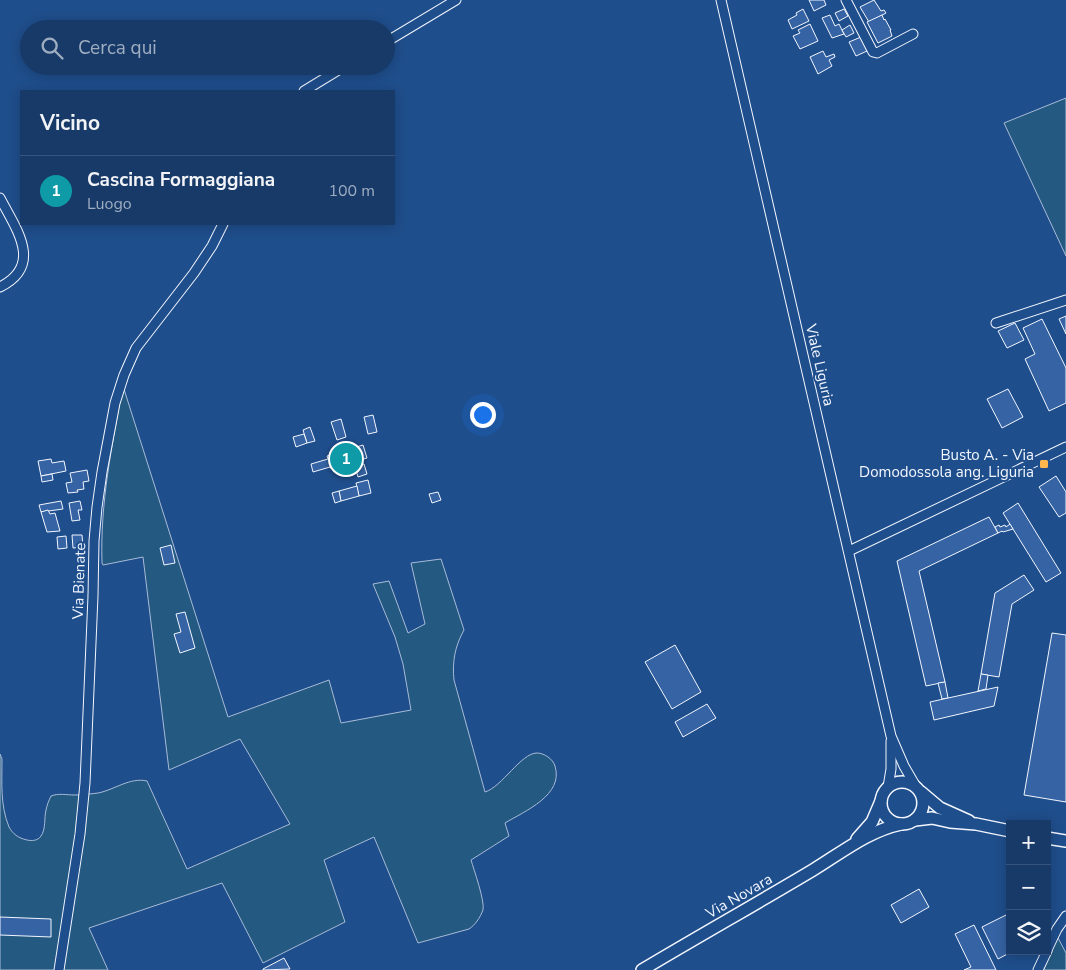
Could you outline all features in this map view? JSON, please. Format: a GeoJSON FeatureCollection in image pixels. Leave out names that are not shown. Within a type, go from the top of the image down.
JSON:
{"type":"FeatureCollection","features":[{"type":"Feature","properties":{"kind":"street"},"geometry":{"type":"LineString","coordinates":[[395,37],[456,0]]}},
{"type":"Feature","properties":{"kind":"street"},"geometry":{"type":"LineString","coordinates":[[846,0],[873,52],[876,53],[913,34]]}},
{"type":"Feature","properties":{"kind":"street","name":"Viale Liguria"},"geometry":{"type":"LineString","coordinates":[[724,1],[891,736],[904,766],[917,788]]}},
{"type":"Feature","properties":{"kind":"street"},"geometry":{"type":"LineString","coordinates":[[306,90],[330,75]]}},
{"type":"Feature","properties":{"kind":"street"},"geometry":{"type":"LineString","coordinates":[[0,198],[20,236],[24,254],[21,268],[16,277],[0,287]]}},
{"type":"Feature","properties":{"kind":"street","name":"Via Bienate"},"geometry":{"type":"LineString","coordinates":[[59,970],[80,834],[85,783],[94,596],[94,541],[97,507],[116,403],[124,375],[136,348],[167,310],[194,272],[212,246],[222,225]]}},
{"type":"Feature","properties":{"kind":"street"},"geometry":{"type":"LineString","coordinates":[[996,323],[1066,300]]}},
{"type":"Feature","properties":{"kind":"street"},"geometry":{"type":"LineString","coordinates":[[849,551],[1066,447]]}},
{"type":"Feature","properties":{"kind":"street","name":"Viale Liguria"},"geometry":{"type":"LineString","coordinates":[[888,787],[891,769],[891,736]]}},
{"type":"Feature","properties":{"kind":"street"},"geometry":{"type":"LineString","coordinates":[[976,824],[940,808],[917,788],[906,782],[892,784],[888,787],[881,801],[884,814],[894,822],[901,824],[932,818],[1006,830]]}},
{"type":"Feature","properties":{"kind":"street"},"geometry":{"type":"LineString","coordinates":[[914,820],[923,807],[922,796],[917,788]]}},
{"type":"Feature","properties":{"kind":"street","name":"Via Novara"},"geometry":{"type":"LineString","coordinates":[[850,846],[870,825],[881,801]]}},
{"type":"Feature","properties":{"kind":"street","name":"Via Novara"},"geometry":{"type":"LineString","coordinates":[[642,970],[850,846],[886,828],[901,824]]}},
{"type":"Feature","properties":{"kind":"street"},"geometry":{"type":"LineString","coordinates":[[1051,839],[1066,841]]}},
{"type":"Feature","properties":{"kind":"street"},"geometry":{"type":"LineString","coordinates":[[1051,943],[1066,916]]}},
{"type":"Feature","properties":{"kind":"street"},"geometry":{"type":"LineString","coordinates":[[1038,970],[1045,955]]}},
{"type":"Feature","properties":{"kind":"shaded area"},"geometry":{"type":"Polygon","coordinates":[[[1066,98],[1066,256],[1004,123],[1066,98]]]}},
{"type":"Feature","properties":{"kind":"shaded area"},"geometry":{"type":"Polygon","coordinates":[[[123,386],[228,717],[329,680],[341,723],[411,710],[403,664],[395,637],[373,584],[389,581],[408,633],[425,624],[411,563],[441,559],[464,630],[455,654],[454,680],[485,792],[498,784],[531,754],[540,753],[550,759],[555,766],[556,776],[554,785],[541,801],[505,823],[509,836],[471,860],[481,893],[483,910],[479,918],[469,929],[418,943],[374,837],[324,860],[345,922],[263,963],[222,883],[89,928],[108,970],[0,970],[0,754],[2,759],[3,802],[6,819],[14,834],[27,840],[36,840],[43,833],[46,808],[51,796],[98,793],[128,782],[141,780],[147,781],[187,869],[290,824],[240,739],[169,770],[143,557],[103,565],[102,563],[105,496],[123,386]]]}},
{"type":"Feature","properties":{"kind":"shaded area"},"geometry":{"type":"Polygon","coordinates":[[[1058,938],[1066,953],[1066,970],[1041,970],[1049,955],[1051,955],[1058,938]]]}},
{"type":"Feature","properties":{"kind":"building"},"geometry":{"type":"Polygon","coordinates":[[[809,0],[824,0],[826,5],[814,11],[809,0]]]}},
{"type":"Feature","properties":{"kind":"building"},"geometry":{"type":"Polygon","coordinates":[[[874,0],[881,11],[884,10],[886,13],[869,22],[860,7],[874,0]]]}},
{"type":"Feature","properties":{"kind":"building"},"geometry":{"type":"Polygon","coordinates":[[[803,9],[809,21],[792,29],[788,20],[803,9]]]}},
{"type":"Feature","properties":{"kind":"building"},"geometry":{"type":"Polygon","coordinates":[[[844,9],[848,16],[839,21],[835,13],[844,9]]]}},
{"type":"Feature","properties":{"kind":"building"},"geometry":{"type":"Polygon","coordinates":[[[830,15],[835,26],[839,24],[844,34],[832,38],[822,18],[830,15]]]}},
{"type":"Feature","properties":{"kind":"building"},"geometry":{"type":"Polygon","coordinates":[[[882,15],[891,30],[892,36],[878,43],[867,22],[882,15]]]}},
{"type":"Feature","properties":{"kind":"building"},"geometry":{"type":"Polygon","coordinates":[[[810,24],[818,41],[800,49],[793,36],[800,33],[798,30],[810,24]]]}},
{"type":"Feature","properties":{"kind":"building"},"geometry":{"type":"Polygon","coordinates":[[[850,25],[854,33],[846,37],[842,30],[850,25]]]}},
{"type":"Feature","properties":{"kind":"building"},"geometry":{"type":"Polygon","coordinates":[[[861,37],[867,51],[856,56],[849,42],[861,37]]]}},
{"type":"Feature","properties":{"kind":"building"},"geometry":{"type":"Polygon","coordinates":[[[823,51],[826,57],[834,54],[835,57],[829,60],[832,66],[818,74],[810,57],[823,51]]]}},
{"type":"Feature","properties":{"kind":"building"},"geometry":{"type":"Polygon","coordinates":[[[1066,316],[1066,334],[1059,319],[1066,316]]]}},
{"type":"Feature","properties":{"kind":"building"},"geometry":{"type":"Polygon","coordinates":[[[1042,319],[1066,368],[1066,403],[1049,411],[1025,359],[1035,354],[1023,328],[1042,319]]]}},
{"type":"Feature","properties":{"kind":"building"},"geometry":{"type":"Polygon","coordinates":[[[1015,323],[1024,340],[1007,348],[998,331],[1015,323]]]}},
{"type":"Feature","properties":{"kind":"building"},"geometry":{"type":"Polygon","coordinates":[[[1008,389],[1023,417],[1002,428],[987,399],[1008,389]]]}},
{"type":"Feature","properties":{"kind":"building"},"geometry":{"type":"Polygon","coordinates":[[[373,415],[377,432],[368,434],[364,417],[373,415]]]}},
{"type":"Feature","properties":{"kind":"building"},"geometry":{"type":"Polygon","coordinates":[[[341,419],[346,437],[337,440],[331,422],[341,419]]]}},
{"type":"Feature","properties":{"kind":"building"},"geometry":{"type":"Polygon","coordinates":[[[310,427],[315,441],[307,443],[303,430],[310,427]]]}},
{"type":"Feature","properties":{"kind":"building"},"geometry":{"type":"Polygon","coordinates":[[[304,434],[307,443],[296,447],[293,437],[304,434]]]}},
{"type":"Feature","properties":{"kind":"building"},"geometry":{"type":"Polygon","coordinates":[[[363,445],[367,458],[313,472],[311,464],[328,459],[327,456],[363,445]]]}},
{"type":"Feature","properties":{"kind":"building"},"geometry":{"type":"Polygon","coordinates":[[[51,459],[52,463],[64,461],[66,471],[41,476],[38,461],[51,459]]]}},
{"type":"Feature","properties":{"kind":"building"},"geometry":{"type":"Polygon","coordinates":[[[364,464],[367,474],[358,477],[355,466],[364,464]]]}},
{"type":"Feature","properties":{"kind":"building"},"geometry":{"type":"Polygon","coordinates":[[[87,470],[89,481],[83,482],[84,489],[68,493],[66,483],[72,482],[70,473],[87,470]]]}},
{"type":"Feature","properties":{"kind":"building"},"geometry":{"type":"Polygon","coordinates":[[[52,474],[53,480],[42,482],[41,476],[52,474]]]}},
{"type":"Feature","properties":{"kind":"building"},"geometry":{"type":"Polygon","coordinates":[[[1056,476],[1066,492],[1066,513],[1059,517],[1039,487],[1056,476]]]}},
{"type":"Feature","properties":{"kind":"building"},"geometry":{"type":"Polygon","coordinates":[[[368,480],[371,493],[359,496],[356,483],[368,480]]]}},
{"type":"Feature","properties":{"kind":"building"},"geometry":{"type":"Polygon","coordinates":[[[357,486],[359,496],[341,501],[339,491],[357,486]]]}},
{"type":"Feature","properties":{"kind":"building"},"geometry":{"type":"Polygon","coordinates":[[[339,491],[341,501],[335,503],[332,493],[339,491]]]}},
{"type":"Feature","properties":{"kind":"building"},"geometry":{"type":"Polygon","coordinates":[[[438,492],[441,500],[432,503],[429,494],[438,492]]]}},
{"type":"Feature","properties":{"kind":"building"},"geometry":{"type":"Polygon","coordinates":[[[61,501],[63,509],[41,512],[39,505],[61,501]]]}},
{"type":"Feature","properties":{"kind":"building"},"geometry":{"type":"Polygon","coordinates":[[[80,501],[82,510],[78,510],[80,520],[72,521],[69,503],[80,501]]]}},
{"type":"Feature","properties":{"kind":"building"},"geometry":{"type":"Polygon","coordinates":[[[1018,503],[1061,573],[1046,582],[1003,513],[1018,503]]]}},
{"type":"Feature","properties":{"kind":"building"},"geometry":{"type":"Polygon","coordinates":[[[48,510],[50,514],[55,513],[60,531],[47,532],[41,512],[48,510]]]}},
{"type":"Feature","properties":{"kind":"building"},"geometry":{"type":"Polygon","coordinates":[[[989,517],[998,533],[919,571],[945,682],[926,686],[897,561],[989,517]]]}},
{"type":"Feature","properties":{"kind":"building"},"geometry":{"type":"Polygon","coordinates":[[[1010,524],[1013,529],[998,533],[995,527],[1005,525],[1006,527],[1010,524]]]}},
{"type":"Feature","properties":{"kind":"building"},"geometry":{"type":"Polygon","coordinates":[[[72,535],[82,535],[83,547],[73,548],[72,535]]]}},
{"type":"Feature","properties":{"kind":"building"},"geometry":{"type":"Polygon","coordinates":[[[66,536],[67,548],[58,549],[57,537],[66,536]]]}},
{"type":"Feature","properties":{"kind":"building"},"geometry":{"type":"Polygon","coordinates":[[[171,545],[175,563],[164,565],[160,548],[171,545]]]}},
{"type":"Feature","properties":{"kind":"building"},"geometry":{"type":"Polygon","coordinates":[[[1024,575],[1034,590],[1012,604],[999,677],[981,674],[995,593],[1024,575]]]}},
{"type":"Feature","properties":{"kind":"building"},"geometry":{"type":"Polygon","coordinates":[[[185,612],[195,648],[180,653],[174,634],[181,632],[176,614],[185,612]]]}},
{"type":"Feature","properties":{"kind":"building"},"geometry":{"type":"Polygon","coordinates":[[[1052,633],[1066,635],[1066,802],[1024,795],[1052,633]]]}},
{"type":"Feature","properties":{"kind":"building"},"geometry":{"type":"Polygon","coordinates":[[[675,645],[701,692],[672,709],[645,662],[675,645]]]}},
{"type":"Feature","properties":{"kind":"building"},"geometry":{"type":"Polygon","coordinates":[[[981,674],[988,675],[986,689],[978,691],[981,674]]]}},
{"type":"Feature","properties":{"kind":"building"},"geometry":{"type":"Polygon","coordinates":[[[945,682],[948,698],[942,699],[938,683],[945,682]]]}},
{"type":"Feature","properties":{"kind":"building"},"geometry":{"type":"Polygon","coordinates":[[[998,687],[994,706],[934,720],[930,702],[998,687]]]}},
{"type":"Feature","properties":{"kind":"building"},"geometry":{"type":"Polygon","coordinates":[[[707,704],[716,718],[683,737],[675,722],[707,704]]]}},
{"type":"Feature","properties":{"kind":"building"},"geometry":{"type":"Polygon","coordinates":[[[919,889],[929,907],[901,923],[891,905],[919,889]]]}},
{"type":"Feature","properties":{"kind":"building"},"geometry":{"type":"Polygon","coordinates":[[[1006,915],[1006,955],[998,959],[982,927],[1006,915]]]}},
{"type":"Feature","properties":{"kind":"building"},"geometry":{"type":"Polygon","coordinates":[[[0,917],[51,919],[51,937],[0,935],[0,917]]]}},
{"type":"Feature","properties":{"kind":"building"},"geometry":{"type":"Polygon","coordinates":[[[974,925],[996,970],[964,970],[971,967],[955,934],[974,925]]]}},
{"type":"Feature","properties":{"kind":"building"},"geometry":{"type":"Polygon","coordinates":[[[284,958],[290,969],[263,970],[263,969],[284,958]]]}},
{"type":"Feature","properties":{"kind":"place","name":"Cascina Formaggiana"},"geometry":{"type":"Point","coordinates":[346,459]}},
{"type":"Feature","properties":{"kind":"place","name":"Busto A. - Via Domodossola ang. Liguria"},"geometry":{"type":"Point","coordinates":[1044,464]}}]}
